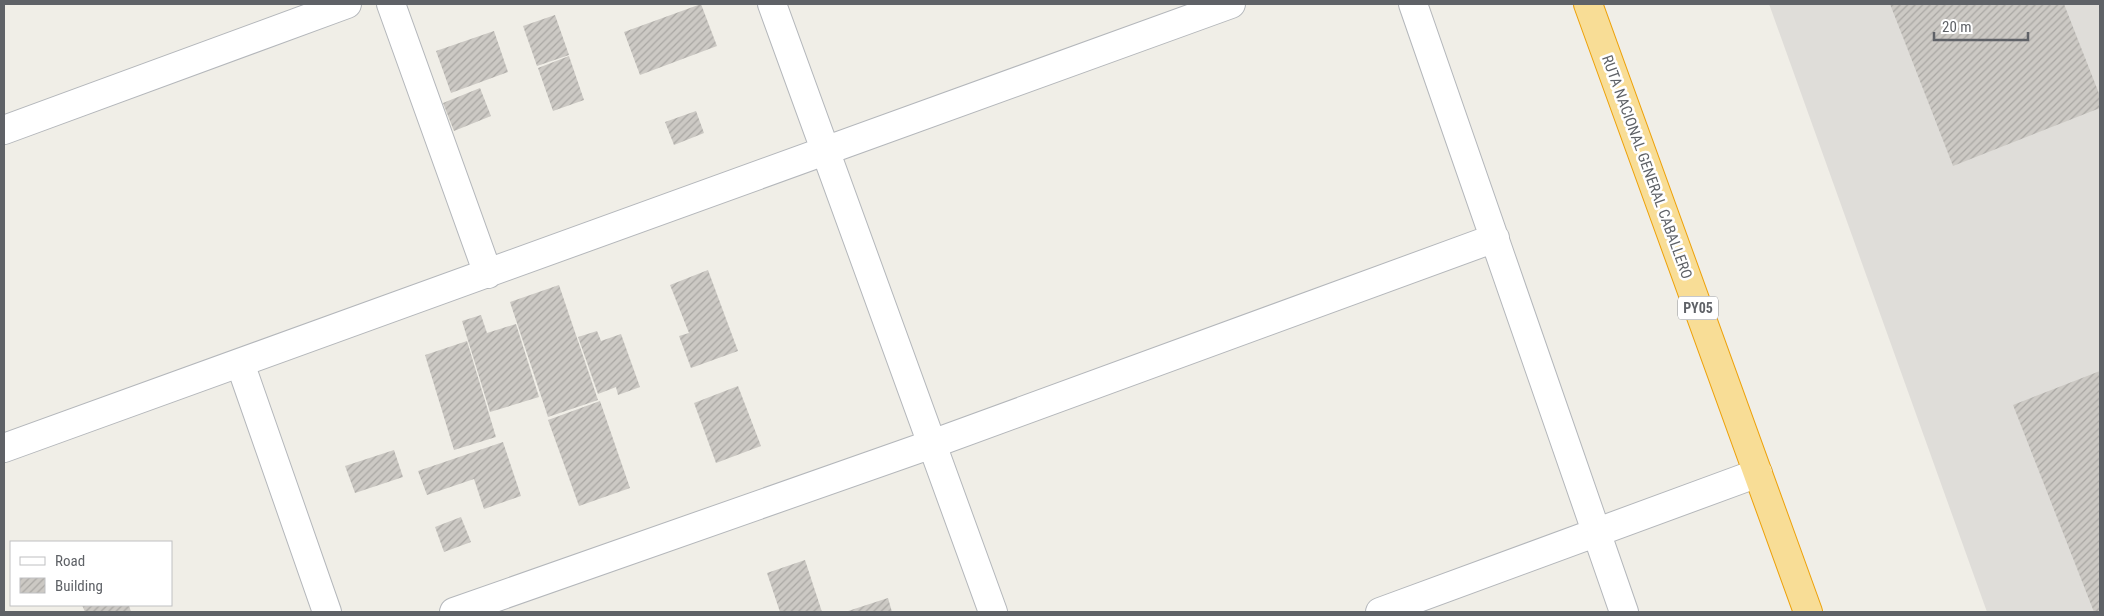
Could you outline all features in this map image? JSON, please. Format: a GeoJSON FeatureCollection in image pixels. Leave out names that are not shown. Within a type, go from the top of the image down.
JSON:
{"type":"FeatureCollection","features":[{"type":"Feature","properties":{"kind":"highway","name":"RUTA NACIONAL GENERAL CABALLERO"},"geometry":{"type":"LineString","coordinates":[[1588,4],[1808,612]]}},
{"type":"Feature","properties":{"kind":"street"},"geometry":{"type":"LineString","coordinates":[[4,130],[347,4]]}},
{"type":"Feature","properties":{"kind":"street"},"geometry":{"type":"LineString","coordinates":[[391,4],[488,274]]}},
{"type":"Feature","properties":{"kind":"street"},"geometry":{"type":"LineString","coordinates":[[772,4],[993,612]]}},
{"type":"Feature","properties":{"kind":"street"},"geometry":{"type":"LineString","coordinates":[[4,448],[1231,4]]}},
{"type":"Feature","properties":{"kind":"street"},"geometry":{"type":"LineString","coordinates":[[1413,4],[1624,612]]}},
{"type":"Feature","properties":{"kind":"street"},"geometry":{"type":"LineString","coordinates":[[454,612],[932,444],[1495,238]]}},
{"type":"Feature","properties":{"kind":"street"},"geometry":{"type":"LineString","coordinates":[[240,363],[326,612]]}},
{"type":"Feature","properties":{"kind":"street"},"geometry":{"type":"LineString","coordinates":[[1380,612],[1598,534],[1758,473]]}},
{"type":"Feature","properties":{"kind":"shaded area"},"geometry":{"type":"Polygon","coordinates":[[[1769,4],[2100,4],[2100,612],[1987,612],[1769,4]]]}},
{"type":"Feature","properties":{"kind":"building"},"geometry":{"type":"Polygon","coordinates":[[[701,4],[717,46],[640,75],[624,32],[701,4]]]}},
{"type":"Feature","properties":{"kind":"building"},"geometry":{"type":"Polygon","coordinates":[[[1890,4],[2064,4],[2100,96],[2100,108],[1953,166],[1890,4]]]}},
{"type":"Feature","properties":{"kind":"building"},"geometry":{"type":"Polygon","coordinates":[[[555,15],[569,55],[537,66],[523,26],[555,15]]]}},
{"type":"Feature","properties":{"kind":"building"},"geometry":{"type":"Polygon","coordinates":[[[494,31],[508,72],[451,93],[436,51],[494,31]]]}},
{"type":"Feature","properties":{"kind":"building"},"geometry":{"type":"Polygon","coordinates":[[[569,56],[584,100],[553,111],[538,68],[569,56]]]}},
{"type":"Feature","properties":{"kind":"building"},"geometry":{"type":"Polygon","coordinates":[[[480,88],[491,116],[454,131],[443,103],[480,88]]]}},
{"type":"Feature","properties":{"kind":"building"},"geometry":{"type":"Polygon","coordinates":[[[696,111],[704,133],[674,145],[665,122],[696,111]]]}},
{"type":"Feature","properties":{"kind":"building"},"geometry":{"type":"Polygon","coordinates":[[[708,270],[738,351],[691,368],[679,336],[689,333],[670,285],[708,270]]]}},
{"type":"Feature","properties":{"kind":"building"},"geometry":{"type":"Polygon","coordinates":[[[559,285],[598,400],[548,417],[510,302],[559,285]]]}},
{"type":"Feature","properties":{"kind":"building"},"geometry":{"type":"Polygon","coordinates":[[[481,315],[487,333],[516,324],[539,397],[490,412],[462,321],[481,315]]]}},
{"type":"Feature","properties":{"kind":"building"},"geometry":{"type":"Polygon","coordinates":[[[597,331],[601,341],[621,334],[640,387],[618,395],[616,387],[598,394],[578,337],[597,331]]]}},
{"type":"Feature","properties":{"kind":"building"},"geometry":{"type":"Polygon","coordinates":[[[467,341],[496,437],[454,450],[425,355],[467,341]]]}},
{"type":"Feature","properties":{"kind":"building"},"geometry":{"type":"Polygon","coordinates":[[[2100,371],[2100,612],[2094,612],[2013,405],[2100,371]]]}},
{"type":"Feature","properties":{"kind":"building"},"geometry":{"type":"Polygon","coordinates":[[[738,386],[761,446],[716,463],[694,403],[738,386]]]}},
{"type":"Feature","properties":{"kind":"building"},"geometry":{"type":"Polygon","coordinates":[[[600,401],[630,488],[579,506],[548,420],[600,401]]]}},
{"type":"Feature","properties":{"kind":"building"},"geometry":{"type":"Polygon","coordinates":[[[503,442],[521,496],[484,509],[474,479],[427,495],[418,471],[503,442]]]}},
{"type":"Feature","properties":{"kind":"building"},"geometry":{"type":"Polygon","coordinates":[[[394,450],[403,477],[355,493],[345,466],[394,450]]]}},
{"type":"Feature","properties":{"kind":"building"},"geometry":{"type":"Polygon","coordinates":[[[461,517],[471,542],[444,552],[435,527],[461,517]]]}},
{"type":"Feature","properties":{"kind":"building"},"geometry":{"type":"Polygon","coordinates":[[[805,560],[822,612],[780,612],[767,573],[805,560]]]}},
{"type":"Feature","properties":{"kind":"building"},"geometry":{"type":"Polygon","coordinates":[[[888,598],[892,612],[845,612],[888,598]]]}},
{"type":"Feature","properties":{"kind":"building"},"geometry":{"type":"Polygon","coordinates":[[[82,606],[129,606],[131,612],[85,612],[82,606]]]}}]}
